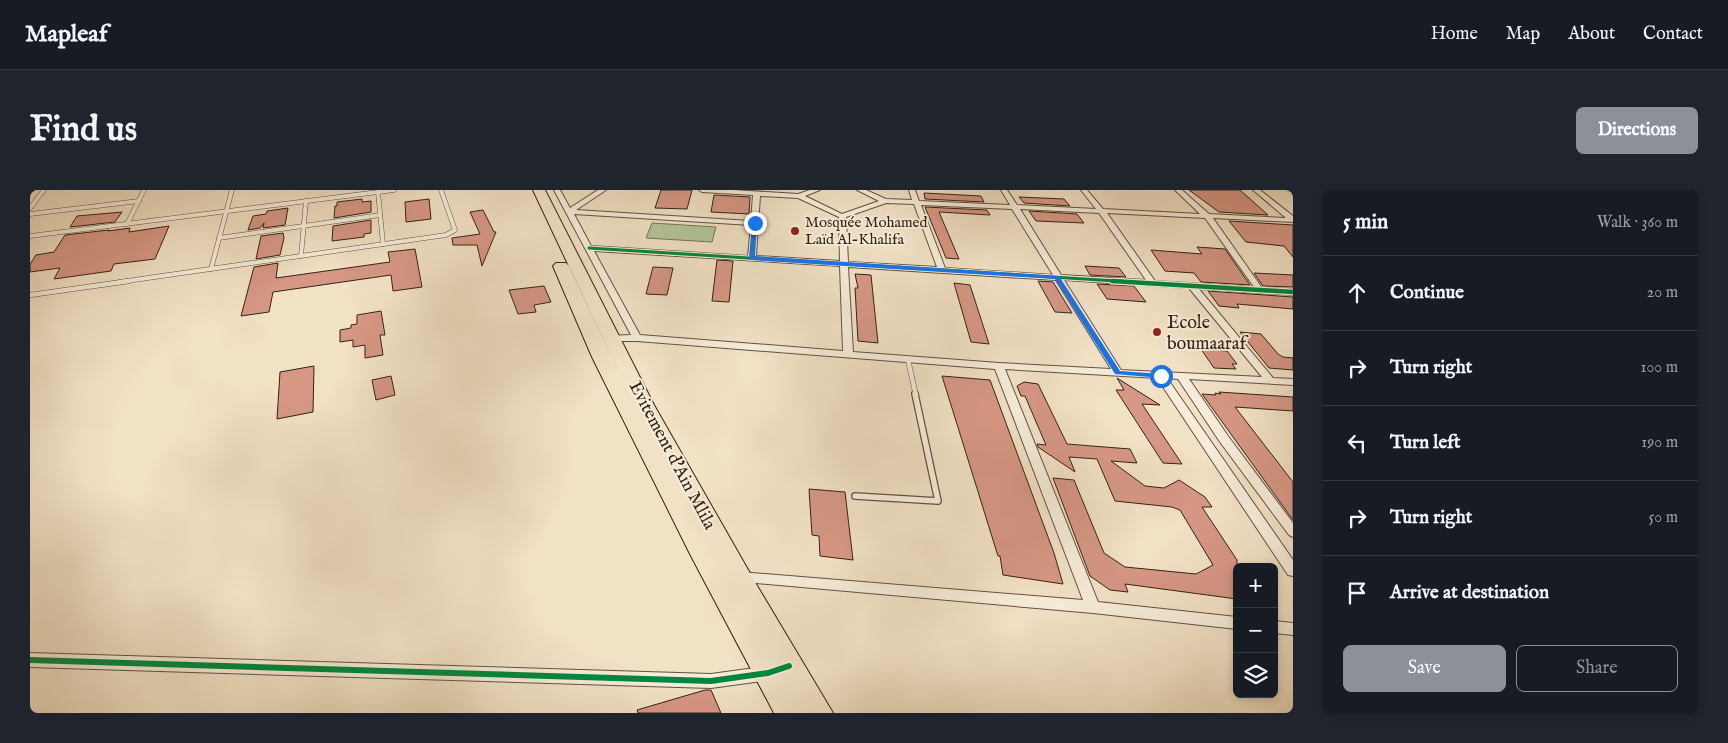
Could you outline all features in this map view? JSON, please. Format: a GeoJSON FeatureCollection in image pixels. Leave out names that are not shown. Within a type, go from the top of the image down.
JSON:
{"type":"FeatureCollection","features":[{"type":"Feature","properties":{"kind":"highway","name":"Evitement d'Ain Mlila"},"geometry":{"type":"LineString","coordinates":[[528,190],[603,339],[644,405],[789,666],[818,713]]}},
{"type":"Feature","properties":{"kind":"highway","name":"Evitement d'Ain Mlila"},"geometry":{"type":"LineString","coordinates":[[539,190],[603,339],[702,556],[790,713]]}},
{"type":"Feature","properties":{"kind":"street"},"geometry":{"type":"LineString","coordinates":[[557,190],[637,338]]}},
{"type":"Feature","properties":{"kind":"street"},"geometry":{"type":"LineString","coordinates":[[569,212],[603,190]]}},
{"type":"Feature","properties":{"kind":"street"},"geometry":{"type":"LineString","coordinates":[[702,190],[771,192],[799,196],[842,216],[885,200]]}},
{"type":"Feature","properties":{"kind":"street"},"geometry":{"type":"LineString","coordinates":[[799,196],[816,190]]}},
{"type":"Feature","properties":{"kind":"street"},"geometry":{"type":"LineString","coordinates":[[860,190],[885,200],[1208,218],[1293,220]]}},
{"type":"Feature","properties":{"kind":"street"},"geometry":{"type":"LineString","coordinates":[[912,190],[942,270]]}},
{"type":"Feature","properties":{"kind":"street"},"geometry":{"type":"LineString","coordinates":[[1004,190],[1118,373]]}},
{"type":"Feature","properties":{"kind":"street"},"geometry":{"type":"LineString","coordinates":[[1084,190],[1102,212],[1152,283]]}},
{"type":"Feature","properties":{"kind":"street"},"geometry":{"type":"LineString","coordinates":[[1178,190],[1208,218],[1260,290]]}},
{"type":"Feature","properties":{"kind":"street"},"geometry":{"type":"LineString","coordinates":[[1256,190],[1293,220]]}},
{"type":"Feature","properties":{"kind":"street"},"geometry":{"type":"LineString","coordinates":[[752,258],[757,193]]}},
{"type":"Feature","properties":{"kind":"street"},"geometry":{"type":"LineString","coordinates":[[569,212],[755,223]]}},
{"type":"Feature","properties":{"kind":"street"},"geometry":{"type":"LineString","coordinates":[[842,216],[848,355]]}},
{"type":"Feature","properties":{"kind":"street"},"geometry":{"type":"LineString","coordinates":[[589,248],[1293,292]]}},
{"type":"Feature","properties":{"kind":"street"},"geometry":{"type":"LineString","coordinates":[[1192,286],[1268,380]]}},
{"type":"Feature","properties":{"kind":"street"},"geometry":{"type":"LineString","coordinates":[[603,339],[637,338],[908,360],[1161,376],[1293,382]]}},
{"type":"Feature","properties":{"kind":"street"},"geometry":{"type":"LineString","coordinates":[[999,366],[1093,606]]}},
{"type":"Feature","properties":{"kind":"street"},"geometry":{"type":"LineString","coordinates":[[1161,376],[1293,571]]}},
{"type":"Feature","properties":{"kind":"street"},"geometry":{"type":"LineString","coordinates":[[1182,377],[1224,439],[1293,532]]}},
{"type":"Feature","properties":{"kind":"street"},"geometry":{"type":"LineString","coordinates":[[739,577],[1093,606],[1233,623]]}},
{"type":"Feature","properties":{"kind":"street"},"geometry":{"type":"LineString","coordinates":[[1278,627],[1293,629]]}},
{"type":"Feature","properties":{"kind":"street"},"geometry":{"type":"LineString","coordinates":[[30,660],[711,680],[768,673],[789,666]]}},
{"type":"Feature","properties":{"kind":"lane"},"geometry":{"type":"LineString","coordinates":[[30,208],[44,190]]}},
{"type":"Feature","properties":{"kind":"lane"},"geometry":{"type":"LineString","coordinates":[[127,224],[144,190],[150,190]]}},
{"type":"Feature","properties":{"kind":"lane"},"geometry":{"type":"LineString","coordinates":[[211,269],[232,190]]}},
{"type":"Feature","properties":{"kind":"lane"},"geometry":{"type":"LineString","coordinates":[[30,236],[394,190]]}},
{"type":"Feature","properties":{"kind":"lane"},"geometry":{"type":"LineString","coordinates":[[30,295],[446,235],[455,230],[441,190]]}},
{"type":"Feature","properties":{"kind":"lane"},"geometry":{"type":"LineString","coordinates":[[378,192],[383,244]]}},
{"type":"Feature","properties":{"kind":"lane"},"geometry":{"type":"LineString","coordinates":[[30,214],[139,201]]}},
{"type":"Feature","properties":{"kind":"lane"},"geometry":{"type":"LineString","coordinates":[[300,256],[306,201]]}},
{"type":"Feature","properties":{"kind":"lane"},"geometry":{"type":"LineString","coordinates":[[219,238],[380,215]]}},
{"type":"Feature","properties":{"kind":"lane"},"geometry":{"type":"LineString","coordinates":[[855,496],[938,501],[908,360]]}},
{"type":"Feature","properties":{"kind":"green space"},"geometry":{"type":"Polygon","coordinates":[[[652,223],[716,227],[712,242],[646,238],[652,223]]]}},
{"type":"Feature","properties":{"kind":"building"},"geometry":{"type":"Polygon","coordinates":[[[661,190],[692,190],[687,209],[655,208],[661,190]]]}},
{"type":"Feature","properties":{"kind":"building"},"geometry":{"type":"Polygon","coordinates":[[[1189,190],[1240,190],[1268,215],[1219,212],[1189,190]]]}},
{"type":"Feature","properties":{"kind":"building"},"geometry":{"type":"Polygon","coordinates":[[[924,193],[981,196],[984,202],[925,199],[924,193]]]}},
{"type":"Feature","properties":{"kind":"building"},"geometry":{"type":"Polygon","coordinates":[[[714,195],[750,197],[749,214],[711,212],[714,195]]]}},
{"type":"Feature","properties":{"kind":"building"},"geometry":{"type":"Polygon","coordinates":[[[1019,197],[1064,199],[1070,206],[1024,203],[1019,197]]]}},
{"type":"Feature","properties":{"kind":"building"},"geometry":{"type":"Polygon","coordinates":[[[362,199],[362,202],[371,201],[371,212],[334,218],[337,202],[362,199]]]}},
{"type":"Feature","properties":{"kind":"building"},"geometry":{"type":"Polygon","coordinates":[[[429,199],[431,219],[406,222],[405,202],[429,199]]]}},
{"type":"Feature","properties":{"kind":"building"},"geometry":{"type":"Polygon","coordinates":[[[925,207],[987,210],[990,215],[939,212],[959,259],[946,258],[925,207]]]}},
{"type":"Feature","properties":{"kind":"building"},"geometry":{"type":"Polygon","coordinates":[[[288,208],[285,225],[263,228],[264,223],[260,228],[248,230],[253,216],[266,214],[267,211],[288,208]]]}},
{"type":"Feature","properties":{"kind":"building"},"geometry":{"type":"Polygon","coordinates":[[[483,210],[494,232],[496,232],[482,266],[477,245],[453,245],[452,238],[480,234],[470,212],[483,210]]]}},
{"type":"Feature","properties":{"kind":"building"},"geometry":{"type":"Polygon","coordinates":[[[1029,211],[1077,214],[1084,223],[1036,221],[1029,211]]]}},
{"type":"Feature","properties":{"kind":"building"},"geometry":{"type":"Polygon","coordinates":[[[122,212],[115,222],[70,227],[77,216],[122,212]]]}},
{"type":"Feature","properties":{"kind":"building"},"geometry":{"type":"Polygon","coordinates":[[[371,220],[371,233],[364,234],[364,237],[332,241],[333,226],[371,220]]]}},
{"type":"Feature","properties":{"kind":"building"},"geometry":{"type":"Polygon","coordinates":[[[1229,221],[1293,225],[1293,257],[1284,246],[1246,242],[1229,221]]]}},
{"type":"Feature","properties":{"kind":"building"},"geometry":{"type":"Polygon","coordinates":[[[169,226],[155,259],[114,264],[111,271],[54,279],[60,268],[30,272],[30,264],[36,255],[54,252],[65,235],[130,228],[129,232],[169,226]]]}},
{"type":"Feature","properties":{"kind":"building"},"geometry":{"type":"Polygon","coordinates":[[[283,233],[284,238],[280,255],[256,259],[261,236],[283,233]]]}},
{"type":"Feature","properties":{"kind":"building"},"geometry":{"type":"Polygon","coordinates":[[[1197,247],[1225,249],[1250,285],[1201,282],[1194,273],[1165,271],[1151,250],[1202,254],[1197,247]]]}},
{"type":"Feature","properties":{"kind":"building"},"geometry":{"type":"Polygon","coordinates":[[[415,249],[422,287],[393,291],[391,275],[273,292],[269,312],[241,316],[254,267],[278,263],[276,278],[390,262],[388,252],[415,249]]]}},
{"type":"Feature","properties":{"kind":"building"},"geometry":{"type":"Polygon","coordinates":[[[717,260],[733,261],[729,302],[712,301],[717,260]]]}},
{"type":"Feature","properties":{"kind":"building"},"geometry":{"type":"Polygon","coordinates":[[[1085,266],[1119,268],[1126,277],[1090,275],[1085,266]]]}},
{"type":"Feature","properties":{"kind":"building"},"geometry":{"type":"Polygon","coordinates":[[[653,267],[673,268],[667,295],[646,294],[653,267]]]}},
{"type":"Feature","properties":{"kind":"building"},"geometry":{"type":"Polygon","coordinates":[[[1254,273],[1293,275],[1293,287],[1263,286],[1254,273]]]}},
{"type":"Feature","properties":{"kind":"building"},"geometry":{"type":"Polygon","coordinates":[[[855,274],[871,275],[878,343],[858,341],[855,288],[858,288],[855,274]]]}},
{"type":"Feature","properties":{"kind":"building"},"geometry":{"type":"Polygon","coordinates":[[[1038,281],[1053,282],[1072,313],[1055,312],[1038,281]]]}},
{"type":"Feature","properties":{"kind":"building"},"geometry":{"type":"Polygon","coordinates":[[[954,283],[970,285],[989,344],[971,342],[954,283]]]}},
{"type":"Feature","properties":{"kind":"building"},"geometry":{"type":"Polygon","coordinates":[[[1097,284],[1134,286],[1146,302],[1107,299],[1097,284]]]}},
{"type":"Feature","properties":{"kind":"building"},"geometry":{"type":"Polygon","coordinates":[[[544,286],[551,302],[534,305],[536,312],[518,314],[509,290],[544,286]]]}},
{"type":"Feature","properties":{"kind":"building"},"geometry":{"type":"Polygon","coordinates":[[[1208,291],[1293,297],[1293,309],[1237,304],[1239,308],[1219,306],[1208,291]]]}},
{"type":"Feature","properties":{"kind":"building"},"geometry":{"type":"Polygon","coordinates":[[[381,311],[385,335],[380,335],[383,355],[365,358],[365,345],[353,347],[353,340],[340,342],[340,330],[351,328],[351,325],[357,324],[357,315],[381,311]]]}},
{"type":"Feature","properties":{"kind":"building"},"geometry":{"type":"Polygon","coordinates":[[[1240,332],[1261,334],[1278,354],[1283,357],[1293,358],[1293,370],[1269,368],[1240,332]]]}},
{"type":"Feature","properties":{"kind":"building"},"geometry":{"type":"Polygon","coordinates":[[[1201,349],[1227,351],[1237,364],[1232,364],[1236,369],[1214,368],[1201,349]]]}},
{"type":"Feature","properties":{"kind":"building"},"geometry":{"type":"Polygon","coordinates":[[[314,366],[313,412],[277,419],[280,372],[314,366]]]}},
{"type":"Feature","properties":{"kind":"building"},"geometry":{"type":"Polygon","coordinates":[[[391,376],[395,395],[376,400],[372,380],[391,376]]]}},
{"type":"Feature","properties":{"kind":"building"},"geometry":{"type":"Polygon","coordinates":[[[942,376],[990,380],[1054,553],[1063,584],[1003,575],[1000,556],[998,556],[942,376]]]}},
{"type":"Feature","properties":{"kind":"building"},"geometry":{"type":"Polygon","coordinates":[[[1117,378],[1160,405],[1142,404],[1182,464],[1163,463],[1116,390],[1124,390],[1117,378]]]}},
{"type":"Feature","properties":{"kind":"building"},"geometry":{"type":"Polygon","coordinates":[[[1024,382],[1038,384],[1067,444],[1130,449],[1137,463],[1111,461],[1145,486],[1164,488],[1179,480],[1205,497],[1212,507],[1202,507],[1237,560],[1237,563],[1233,563],[1233,598],[1125,584],[1128,592],[1110,590],[1090,576],[1053,478],[1074,480],[1104,553],[1125,567],[1196,574],[1213,565],[1180,510],[1172,507],[1115,501],[1097,459],[1069,457],[1075,472],[1038,447],[1037,444],[1046,445],[1025,396],[1021,396],[1017,386],[1024,382]]]}},
{"type":"Feature","properties":{"kind":"building"},"geometry":{"type":"Polygon","coordinates":[[[1219,392],[1293,397],[1293,411],[1235,407],[1293,482],[1293,520],[1202,394],[1221,394],[1219,392]]]}},
{"type":"Feature","properties":{"kind":"building"},"geometry":{"type":"Polygon","coordinates":[[[809,489],[845,492],[853,560],[820,556],[819,536],[812,535],[809,489]]]}},
{"type":"Feature","properties":{"kind":"building"},"geometry":{"type":"Polygon","coordinates":[[[705,690],[711,690],[721,713],[638,713],[637,710],[705,690]]]}},
{"type":"Feature","properties":{"kind":"cycle path"},"geometry":{"type":"LineString","coordinates":[[589,248],[1293,292]]}},
{"type":"Feature","properties":{"kind":"cycle path"},"geometry":{"type":"LineString","coordinates":[[30,660],[711,681],[768,673],[789,666]]}},
{"type":"Feature","properties":{"kind":"place","name":"Mosquée Mohamed Laïd Al-Khalifa"},"geometry":{"type":"Point","coordinates":[795,231]}},
{"type":"Feature","properties":{"kind":"place","name":"Ecole boumaaraf"},"geometry":{"type":"Point","coordinates":[1157,332]}},
{"type":"Feature","properties":{"kind":"route"},"geometry":{"type":"LineString","coordinates":[[755,223],[752,258],[1057,277],[1118,373],[1161,376]]}}]}
